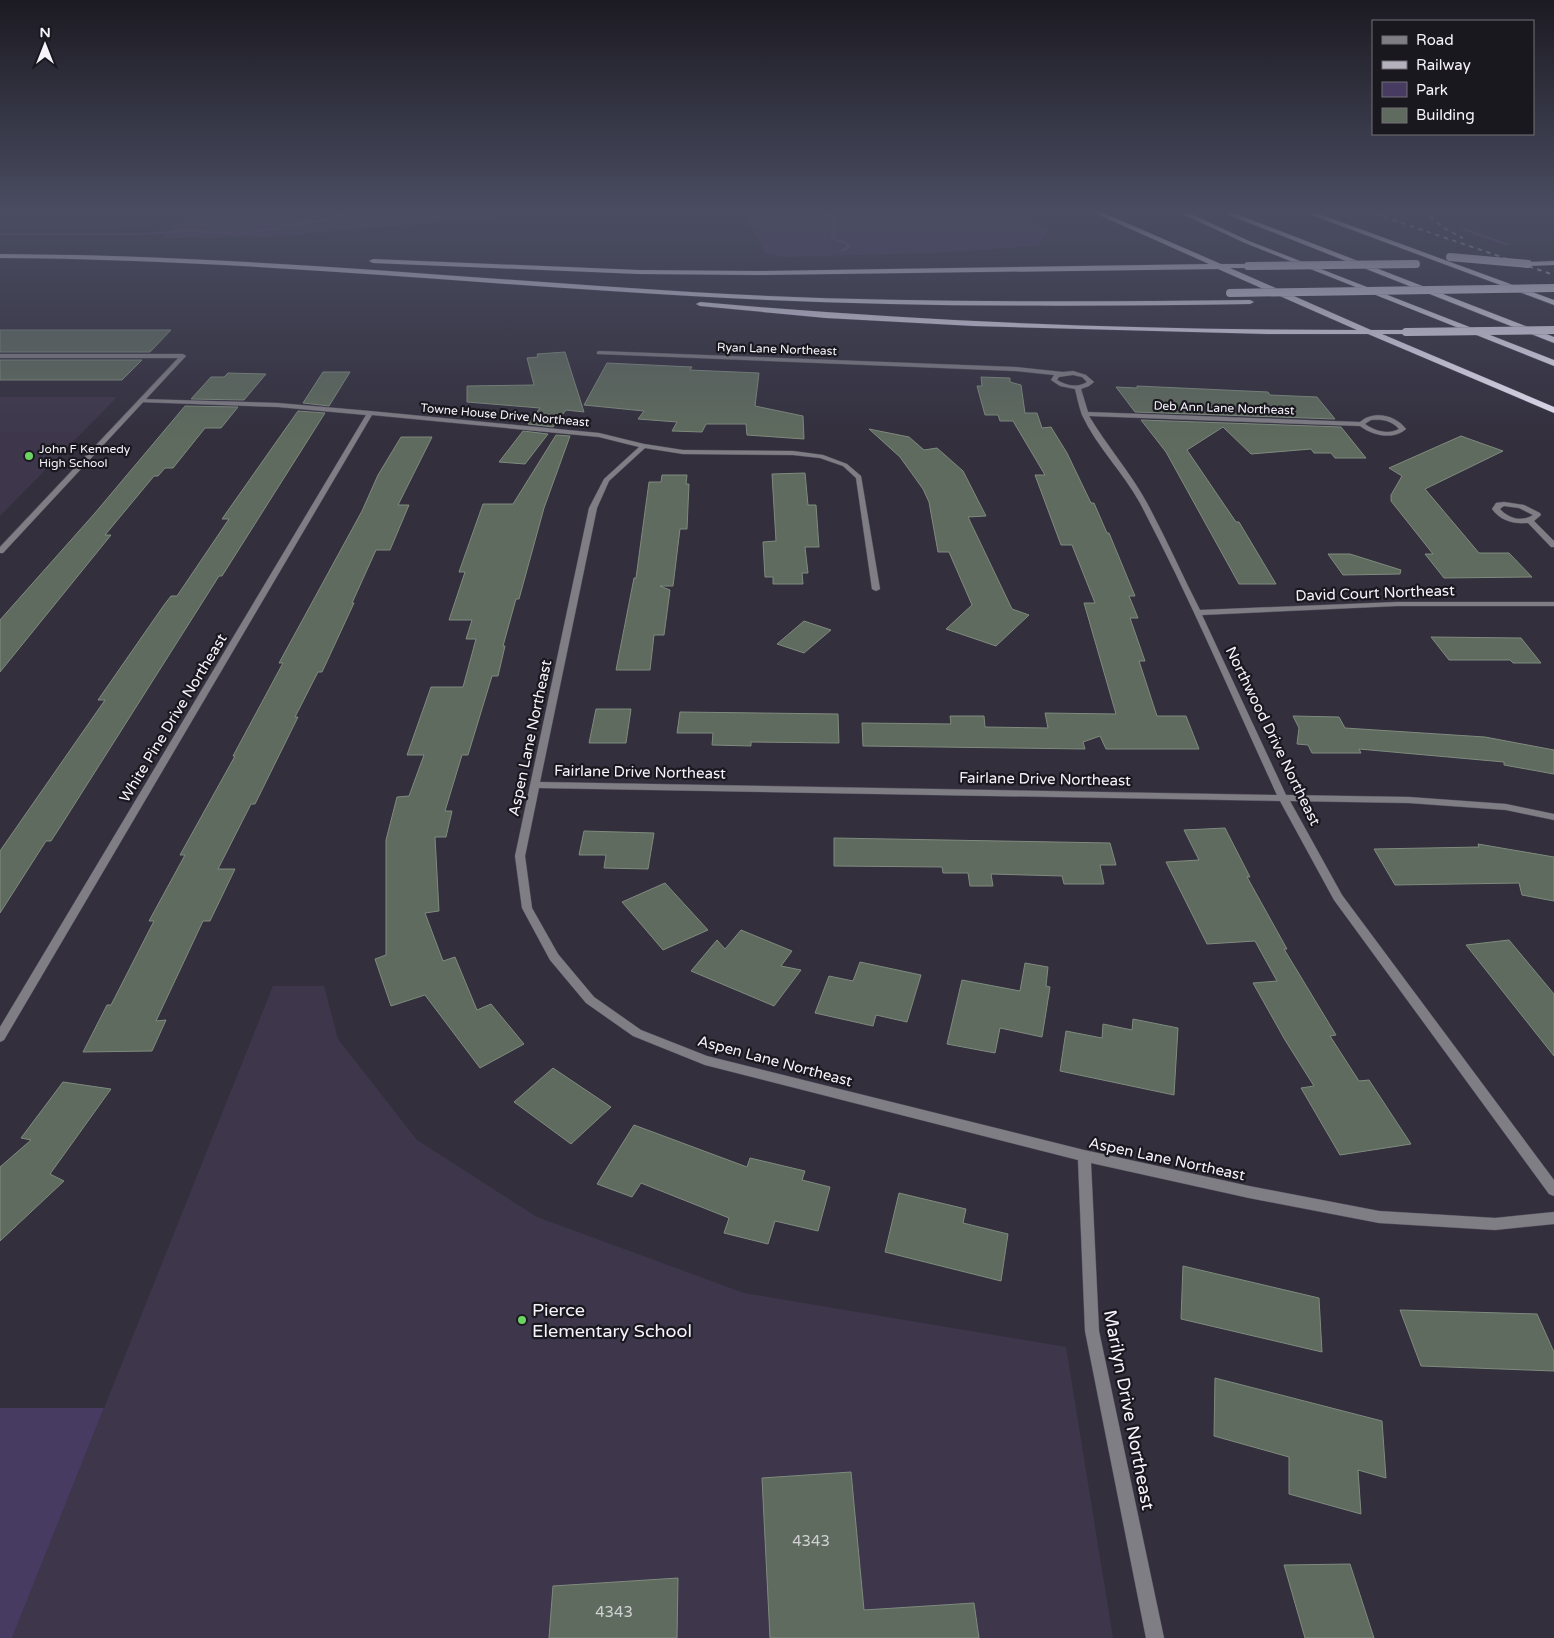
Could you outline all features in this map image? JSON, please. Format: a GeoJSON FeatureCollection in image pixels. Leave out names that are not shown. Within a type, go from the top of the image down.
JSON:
{"type":"FeatureCollection","features":[{"type":"Feature","properties":{"kind":"highway"},"geometry":{"type":"LineString","coordinates":[[546,287],[826,316],[1003,325],[1267,332],[1554,330]]}},
{"type":"Feature","properties":{"kind":"highway"},"geometry":{"type":"LineString","coordinates":[[602,287],[692,294],[855,301],[1018,304],[1260,302]]}},
{"type":"Feature","properties":{"kind":"highway"},"geometry":{"type":"LineString","coordinates":[[1269,287],[1431,359],[1554,410]]}},
{"type":"Feature","properties":{"kind":"highway"},"geometry":{"type":"LineString","coordinates":[[1362,287],[1554,363]]}},
{"type":"Feature","properties":{"kind":"highway"},"geometry":{"type":"LineString","coordinates":[[1416,287],[1554,340]]}},
{"type":"Feature","properties":{"kind":"highway"},"geometry":{"type":"LineString","coordinates":[[1515,287],[1554,303]]}},
{"type":"Feature","properties":{"kind":"highway"},"geometry":{"type":"LineString","coordinates":[[1220,294],[1554,288]]}},
{"type":"Feature","properties":{"kind":"highway"},"geometry":{"type":"LineString","coordinates":[[960,294],[1190,294]]}},
{"type":"Feature","properties":{"kind":"highway"},"geometry":{"type":"LineString","coordinates":[[1515,298],[1554,298]]}},
{"type":"Feature","properties":{"kind":"highway"},"geometry":{"type":"LineString","coordinates":[[1427,299],[1476,299]]}},
{"type":"Feature","properties":{"kind":"highway"},"geometry":{"type":"LineString","coordinates":[[1368,300],[1417,300]]}},
{"type":"Feature","properties":{"kind":"highway"},"geometry":{"type":"LineString","coordinates":[[1280,302],[1319,301]]}},
{"type":"Feature","properties":{"kind":"highway"},"geometry":{"type":"LineString","coordinates":[[1267,332],[1365,342],[1431,359]]}},
{"type":"Feature","properties":{"kind":"street","name":"Ryan Lane Northeast"},"geometry":{"type":"LineString","coordinates":[[599,353],[1015,369],[1079,374],[1090,380],[1090,384],[1077,387]]}},
{"type":"Feature","properties":{"kind":"street"},"geometry":{"type":"LineString","coordinates":[[0,356],[183,356],[0,551]]}},
{"type":"Feature","properties":{"kind":"street"},"geometry":{"type":"LineString","coordinates":[[1062,374],[1055,377],[1056,382],[1065,386],[1077,387]]}},
{"type":"Feature","properties":{"kind":"street","name":"Northwood Drive Northeast"},"geometry":{"type":"LineString","coordinates":[[1077,387],[1085,414],[1101,442],[1128,476],[1143,503],[1197,613],[1282,798],[1338,897],[1554,1190]]}},
{"type":"Feature","properties":{"kind":"street","name":"Towne House Drive Northeast"},"geometry":{"type":"LineString","coordinates":[[141,401],[278,405],[370,413],[599,435],[644,446],[683,452],[793,452],[821,456],[845,465],[859,478],[876,589]]}},
{"type":"Feature","properties":{"kind":"street","name":"White Pine Drive Northeast"},"geometry":{"type":"LineString","coordinates":[[0,1037],[370,413]]}},
{"type":"Feature","properties":{"kind":"street","name":"Deb Ann Lane Northeast"},"geometry":{"type":"LineString","coordinates":[[1085,414],[1362,424],[1368,429],[1380,433],[1398,432],[1403,429],[1394,421],[1382,418],[1365,420],[1362,424]]}},
{"type":"Feature","properties":{"kind":"street","name":"Aspen Lane Northeast"},"geometry":{"type":"LineString","coordinates":[[644,446],[606,480],[593,508],[520,856],[527,908],[554,957],[590,1000],[637,1033],[705,1060],[1084,1156],[1239,1190],[1379,1217],[1495,1224],[1554,1218]]}},
{"type":"Feature","properties":{"kind":"street"},"geometry":{"type":"LineString","coordinates":[[1530,521],[1534,520],[1536,515],[1524,506],[1504,504],[1496,509],[1500,515],[1511,519],[1530,521],[1554,545]]}},
{"type":"Feature","properties":{"kind":"street","name":"David Court Northeast"},"geometry":{"type":"LineString","coordinates":[[1197,613],[1397,604],[1554,604]]}},
{"type":"Feature","properties":{"kind":"street","name":"Fairlane Drive Northeast"},"geometry":{"type":"LineString","coordinates":[[535,785],[1409,800],[1506,807],[1554,818]]}},
{"type":"Feature","properties":{"kind":"street","name":"Marilyn Drive Northeast"},"geometry":{"type":"LineString","coordinates":[[1084,1156],[1092,1331],[1155,1638]]}},
{"type":"Feature","properties":{"kind":"shaded area","name":"John F Kennedy High School"},"geometry":{"type":"Polygon","coordinates":[[[0,397],[117,397],[0,516],[0,397]]]}},
{"type":"Feature","properties":{"kind":"shaded area","name":"Pierce Elementary School"},"geometry":{"type":"Polygon","coordinates":[[[273,986],[324,986],[338,1039],[417,1140],[537,1217],[744,1293],[1066,1347],[1113,1638],[12,1638],[273,986]]]}},
{"type":"Feature","properties":{"kind":"green space"},"geometry":{"type":"Polygon","coordinates":[[[0,1408],[104,1408],[12,1638],[0,1638],[0,1408]]]}},
{"type":"Feature","properties":{"kind":"building"},"geometry":{"type":"Polygon","coordinates":[[[0,330],[171,330],[150,352],[0,352],[0,330]]]}},
{"type":"Feature","properties":{"kind":"building"},"geometry":{"type":"Polygon","coordinates":[[[565,352],[584,412],[566,410],[553,427],[528,424],[540,408],[467,402],[467,386],[534,385],[527,358],[538,357],[537,354],[565,352]]]}},
{"type":"Feature","properties":{"kind":"building"},"geometry":{"type":"Polygon","coordinates":[[[0,360],[142,360],[122,380],[0,380],[0,360]]]}},
{"type":"Feature","properties":{"kind":"building"},"geometry":{"type":"Polygon","coordinates":[[[607,363],[692,367],[690,370],[759,373],[755,406],[803,416],[804,439],[747,435],[746,424],[706,424],[702,432],[672,431],[677,422],[638,419],[644,411],[584,405],[607,363]]]}},
{"type":"Feature","properties":{"kind":"building"},"geometry":{"type":"Polygon","coordinates":[[[323,372],[350,372],[329,406],[303,403],[323,372]]]}},
{"type":"Feature","properties":{"kind":"building"},"geometry":{"type":"Polygon","coordinates":[[[228,373],[266,374],[244,400],[191,399],[211,377],[224,377],[228,373]]]}},
{"type":"Feature","properties":{"kind":"building"},"geometry":{"type":"Polygon","coordinates":[[[981,377],[1010,378],[1010,382],[1021,385],[1025,413],[1037,413],[1042,428],[1051,427],[1067,453],[1091,503],[1094,503],[1107,533],[1109,533],[1135,596],[1129,596],[1138,618],[1130,618],[1145,661],[1139,661],[1157,716],[1186,716],[1199,749],[1106,749],[1100,736],[1083,742],[1085,749],[863,746],[862,723],[951,724],[950,716],[984,716],[985,727],[1048,728],[1045,713],[1116,714],[1084,603],[1095,603],[1072,545],[1061,545],[1035,475],[1045,475],[1013,421],[1000,421],[998,415],[985,415],[977,386],[982,386],[981,377]]]}},
{"type":"Feature","properties":{"kind":"building"},"geometry":{"type":"Polygon","coordinates":[[[1137,386],[1268,392],[1270,395],[1317,397],[1335,419],[1135,412],[1116,387],[1137,388],[1137,386]]]}},
{"type":"Feature","properties":{"kind":"building"},"geometry":{"type":"Polygon","coordinates":[[[185,406],[238,407],[221,428],[205,428],[173,468],[165,468],[158,476],[154,476],[105,535],[111,535],[0,672],[0,620],[95,513],[185,406]]]}},
{"type":"Feature","properties":{"kind":"building"},"geometry":{"type":"Polygon","coordinates":[[[298,411],[325,413],[51,841],[46,841],[0,913],[0,851],[105,700],[98,700],[164,605],[171,596],[177,596],[229,519],[222,519],[298,411]]]}},
{"type":"Feature","properties":{"kind":"building"},"geometry":{"type":"Polygon","coordinates":[[[1141,420],[1341,427],[1366,458],[1335,458],[1331,453],[1314,453],[1311,449],[1251,454],[1223,427],[1187,450],[1236,522],[1239,522],[1276,584],[1239,584],[1166,452],[1141,420]]]}},
{"type":"Feature","properties":{"kind":"building"},"geometry":{"type":"Polygon","coordinates":[[[869,429],[909,437],[924,450],[937,448],[963,471],[986,516],[968,517],[1012,609],[1029,615],[996,646],[946,629],[972,605],[949,552],[938,552],[929,502],[923,489],[900,457],[869,429]]]}},
{"type":"Feature","properties":{"kind":"building"},"geometry":{"type":"Polygon","coordinates":[[[523,431],[548,434],[525,464],[499,462],[523,431]]]}},
{"type":"Feature","properties":{"kind":"building"},"geometry":{"type":"Polygon","coordinates":[[[556,435],[570,436],[544,508],[519,599],[516,599],[503,646],[505,646],[498,676],[492,676],[468,755],[462,755],[445,811],[452,811],[446,837],[435,837],[439,911],[425,913],[443,961],[455,957],[477,1010],[491,1004],[524,1044],[480,1068],[425,995],[391,1006],[375,959],[386,955],[386,840],[397,797],[409,796],[424,755],[407,755],[431,687],[463,687],[476,639],[466,639],[472,620],[449,620],[465,572],[459,572],[483,504],[513,504],[556,435]]]}},
{"type":"Feature","properties":{"kind":"building"},"geometry":{"type":"Polygon","coordinates":[[[1461,436],[1503,451],[1425,489],[1479,553],[1509,553],[1532,577],[1444,578],[1425,554],[1433,554],[1391,501],[1391,495],[1402,476],[1389,468],[1461,436]]]}},
{"type":"Feature","properties":{"kind":"building"},"geometry":{"type":"Polygon","coordinates":[[[401,437],[432,437],[398,505],[409,505],[390,550],[376,550],[322,672],[318,672],[255,804],[251,804],[218,869],[235,869],[210,921],[203,921],[156,1021],[166,1020],[152,1051],[83,1052],[107,1005],[111,1005],[154,921],[149,921],[185,855],[180,855],[235,756],[233,756],[283,663],[279,663],[362,511],[378,475],[401,437]]]}},
{"type":"Feature","properties":{"kind":"building"},"geometry":{"type":"Polygon","coordinates":[[[805,473],[808,505],[816,505],[819,547],[805,547],[808,573],[802,573],[803,584],[773,584],[773,577],[765,577],[763,542],[776,541],[772,474],[805,473]]]}},
{"type":"Feature","properties":{"kind":"building"},"geometry":{"type":"Polygon","coordinates":[[[662,475],[687,475],[686,484],[689,484],[687,529],[680,529],[673,586],[660,586],[670,590],[664,635],[654,635],[650,670],[616,670],[634,578],[636,578],[649,482],[661,482],[662,475]]]}},
{"type":"Feature","properties":{"kind":"building"},"geometry":{"type":"Polygon","coordinates":[[[1328,554],[1350,554],[1401,570],[1400,574],[1343,575],[1328,554]]]}},
{"type":"Feature","properties":{"kind":"building"},"geometry":{"type":"Polygon","coordinates":[[[804,621],[831,630],[804,653],[777,644],[804,621]]]}},
{"type":"Feature","properties":{"kind":"building"},"geometry":{"type":"Polygon","coordinates":[[[1431,637],[1521,638],[1541,663],[1513,663],[1510,660],[1449,660],[1431,637]]]}},
{"type":"Feature","properties":{"kind":"building"},"geometry":{"type":"Polygon","coordinates":[[[596,709],[631,709],[626,743],[589,743],[596,709]]]}},
{"type":"Feature","properties":{"kind":"building"},"geometry":{"type":"Polygon","coordinates":[[[680,712],[838,714],[839,743],[751,742],[751,746],[712,745],[713,733],[677,733],[680,712]]]}},
{"type":"Feature","properties":{"kind":"building"},"geometry":{"type":"Polygon","coordinates":[[[1293,716],[1339,717],[1345,728],[1485,737],[1554,750],[1554,774],[1504,765],[1504,762],[1359,749],[1361,753],[1312,753],[1308,745],[1297,744],[1299,728],[1293,716]]]}},
{"type":"Feature","properties":{"kind":"building"},"geometry":{"type":"Polygon","coordinates":[[[1225,828],[1250,877],[1247,877],[1287,949],[1284,949],[1336,1035],[1330,1036],[1359,1081],[1369,1080],[1411,1144],[1340,1155],[1301,1088],[1314,1086],[1285,1040],[1253,983],[1277,981],[1255,941],[1207,944],[1166,862],[1199,860],[1184,830],[1225,828]]]}},
{"type":"Feature","properties":{"kind":"building"},"geometry":{"type":"Polygon","coordinates":[[[584,831],[654,833],[648,869],[604,868],[606,855],[579,855],[584,831]]]}},
{"type":"Feature","properties":{"kind":"building"},"geometry":{"type":"Polygon","coordinates":[[[834,838],[1110,843],[1116,865],[1100,865],[1104,884],[1064,884],[1062,876],[991,874],[993,886],[970,886],[968,873],[943,873],[942,867],[834,866],[834,838]]]}},
{"type":"Feature","properties":{"kind":"building"},"geometry":{"type":"Polygon","coordinates":[[[1478,844],[1554,857],[1554,901],[1522,895],[1519,883],[1395,885],[1374,849],[1479,847],[1478,844]]]}},
{"type":"Feature","properties":{"kind":"building"},"geometry":{"type":"Polygon","coordinates":[[[665,883],[708,930],[663,950],[622,902],[665,883]]]}},
{"type":"Feature","properties":{"kind":"building"},"geometry":{"type":"Polygon","coordinates":[[[741,930],[792,951],[781,966],[801,970],[774,1006],[691,971],[717,940],[725,949],[741,930]]]}},
{"type":"Feature","properties":{"kind":"building"},"geometry":{"type":"Polygon","coordinates":[[[1509,940],[1554,994],[1554,1056],[1466,945],[1509,940]]]}},
{"type":"Feature","properties":{"kind":"building"},"geometry":{"type":"Polygon","coordinates":[[[860,962],[921,975],[907,1022],[876,1015],[873,1026],[815,1013],[829,976],[853,981],[860,962]]]}},
{"type":"Feature","properties":{"kind":"building"},"geometry":{"type":"Polygon","coordinates":[[[1025,963],[1048,967],[1046,986],[1050,987],[1042,1037],[1000,1028],[995,1053],[947,1044],[962,980],[1020,991],[1025,963]]]}},
{"type":"Feature","properties":{"kind":"building"},"geometry":{"type":"Polygon","coordinates":[[[1133,1019],[1178,1028],[1174,1095],[1060,1071],[1066,1031],[1102,1038],[1103,1024],[1132,1030],[1133,1019]]]}},
{"type":"Feature","properties":{"kind":"building"},"geometry":{"type":"Polygon","coordinates":[[[553,1068],[611,1107],[571,1144],[514,1102],[553,1068]]]}},
{"type":"Feature","properties":{"kind":"building"},"geometry":{"type":"Polygon","coordinates":[[[63,1082],[111,1089],[50,1174],[64,1181],[0,1241],[0,1167],[31,1140],[21,1138],[63,1082]]]}},
{"type":"Feature","properties":{"kind":"building"},"geometry":{"type":"Polygon","coordinates":[[[634,1125],[747,1167],[750,1158],[805,1171],[802,1180],[830,1187],[818,1231],[775,1221],[768,1244],[724,1233],[729,1218],[641,1183],[632,1197],[597,1184],[634,1125]]]}},
{"type":"Feature","properties":{"kind":"building"},"geometry":{"type":"Polygon","coordinates":[[[899,1193],[966,1209],[963,1223],[1008,1234],[1001,1281],[885,1252],[899,1193]]]}},
{"type":"Feature","properties":{"kind":"building"},"geometry":{"type":"Polygon","coordinates":[[[1183,1266],[1319,1298],[1322,1352],[1181,1319],[1183,1266]]]}},
{"type":"Feature","properties":{"kind":"building"},"geometry":{"type":"Polygon","coordinates":[[[1400,1310],[1537,1314],[1554,1352],[1554,1371],[1421,1366],[1400,1310]]]}},
{"type":"Feature","properties":{"kind":"building"},"geometry":{"type":"Polygon","coordinates":[[[1215,1378],[1382,1421],[1386,1478],[1358,1470],[1361,1514],[1289,1494],[1289,1457],[1214,1436],[1215,1378]]]}},
{"type":"Feature","properties":{"kind":"building"},"geometry":{"type":"Polygon","coordinates":[[[851,1472],[864,1610],[974,1603],[979,1638],[770,1638],[762,1478],[851,1472]]]}},
{"type":"Feature","properties":{"kind":"building"},"geometry":{"type":"Polygon","coordinates":[[[1350,1564],[1374,1638],[1305,1638],[1284,1565],[1350,1564]]]}},
{"type":"Feature","properties":{"kind":"building"},"geometry":{"type":"Polygon","coordinates":[[[678,1578],[677,1638],[549,1638],[553,1586],[678,1578]]]}},
{"type":"Feature","properties":{"kind":"place","name":"John F Kennedy High School"},"geometry":{"type":"Point","coordinates":[29,456]}},
{"type":"Feature","properties":{"kind":"place","name":"Pierce Elementary School"},"geometry":{"type":"Point","coordinates":[522,1320]}}]}
